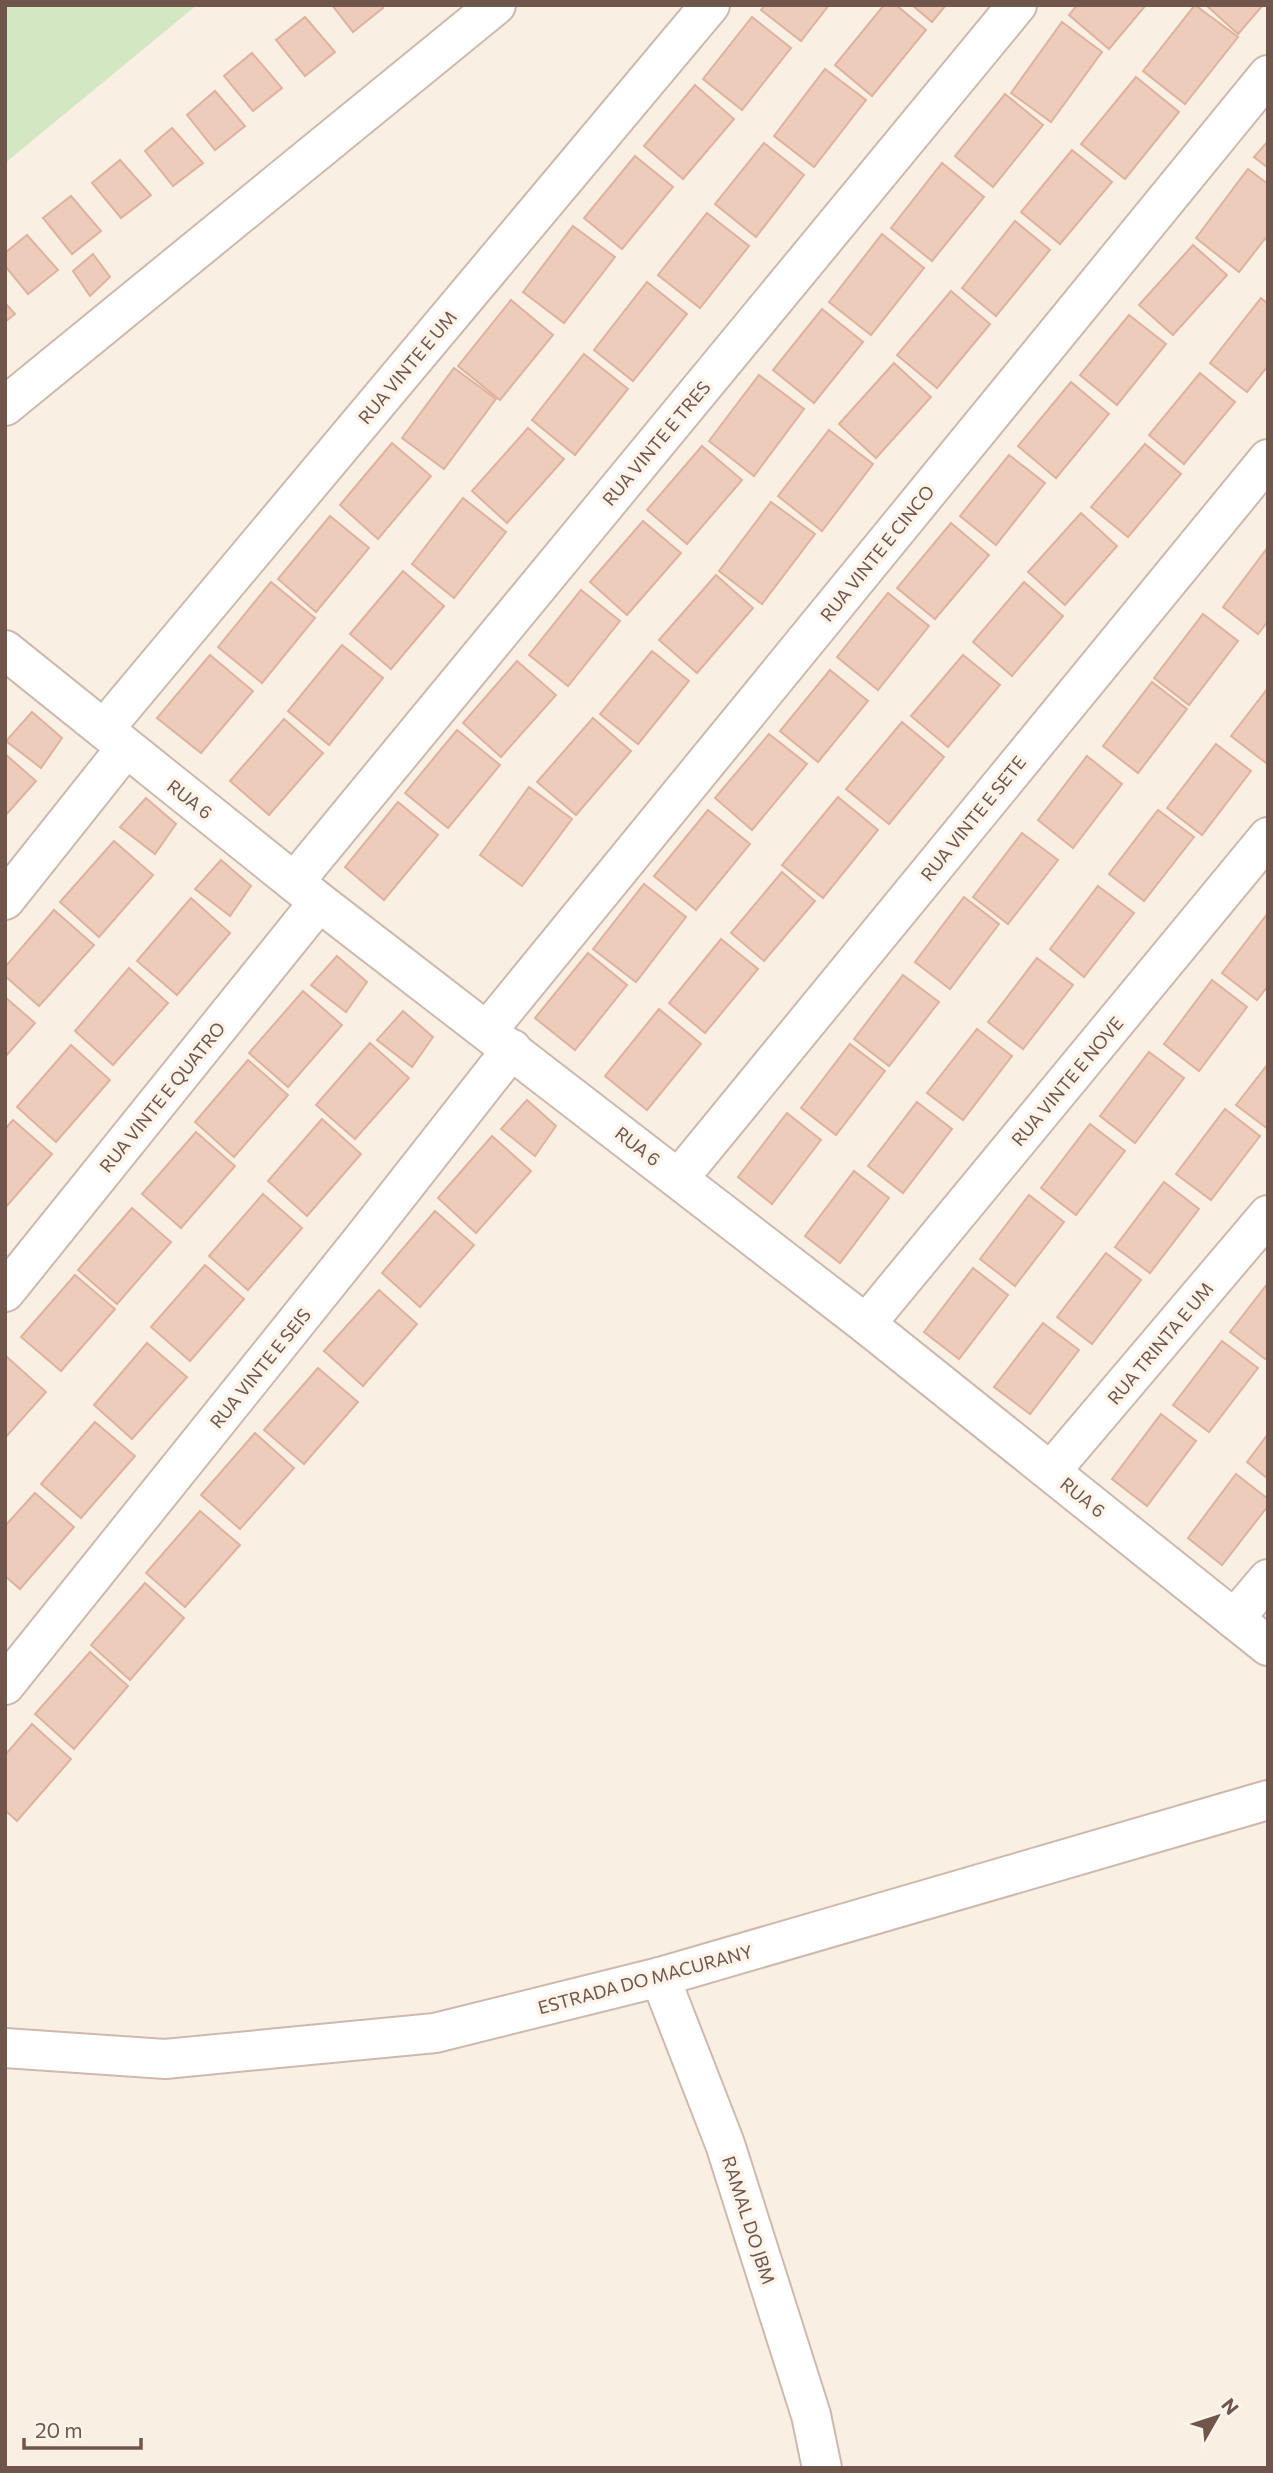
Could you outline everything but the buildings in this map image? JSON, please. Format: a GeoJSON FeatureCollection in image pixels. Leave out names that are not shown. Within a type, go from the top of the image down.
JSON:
{"type":"FeatureCollection","features":[{"type":"Feature","properties":{"kind":"street"},"geometry":{"type":"LineString","coordinates":[[5,406],[496,5]]}},
{"type":"Feature","properties":{"kind":"street","name":"RUA VINTE E UM"},"geometry":{"type":"LineString","coordinates":[[5,900],[114,739],[710,5]]}},
{"type":"Feature","properties":{"kind":"street","name":"RUA VINTE E TRES"},"geometry":{"type":"LineString","coordinates":[[307,892],[1017,5]]}},
{"type":"Feature","properties":{"kind":"street","name":"RUA VINTE E CINCO"},"geometry":{"type":"LineString","coordinates":[[499,1040],[1268,75]]}},
{"type":"Feature","properties":{"kind":"street","name":"RUA VINTE E SETE"},"geometry":{"type":"LineString","coordinates":[[679,1178],[1268,459]]}},
{"type":"Feature","properties":{"kind":"street","name":"RUA 6"},"geometry":{"type":"LineString","coordinates":[[5,650],[307,892],[866,1324],[1268,1646]]}},
{"type":"Feature","properties":{"kind":"street","name":"RUA VINTE E NOVE"},"geometry":{"type":"LineString","coordinates":[[866,1324],[1268,837]]}},
{"type":"Feature","properties":{"kind":"street","name":"RUA VINTE E QUATRO"},"geometry":{"type":"LineString","coordinates":[[5,1292],[307,892]]}},
{"type":"Feature","properties":{"kind":"street","name":"RUA VINTE E SEIS"},"geometry":{"type":"LineString","coordinates":[[5,1685],[363,1239],[499,1040]]}},
{"type":"Feature","properties":{"kind":"street","name":"RUA TRINTA E UM"},"geometry":{"type":"LineString","coordinates":[[1051,1471],[1268,1215]]}},
{"type":"Feature","properties":{"kind":"street"},"geometry":{"type":"LineString","coordinates":[[1234,1619],[1268,1579]]}},
{"type":"Feature","properties":{"kind":"street","name":"ESTRADA DO MACURANY"},"geometry":{"type":"LineString","coordinates":[[5,2048],[165,2059],[435,2033],[660,1977],[1268,1800]]}},
{"type":"Feature","properties":{"kind":"street","name":"RAMAL DO JBM"},"geometry":{"type":"LineString","coordinates":[[660,1977],[725,2144],[811,2415],[822,2468]]}},
{"type":"Feature","properties":{"kind":"green space"},"geometry":{"type":"Polygon","coordinates":[[[5,5],[197,5],[5,163],[5,5]]]}}]}
